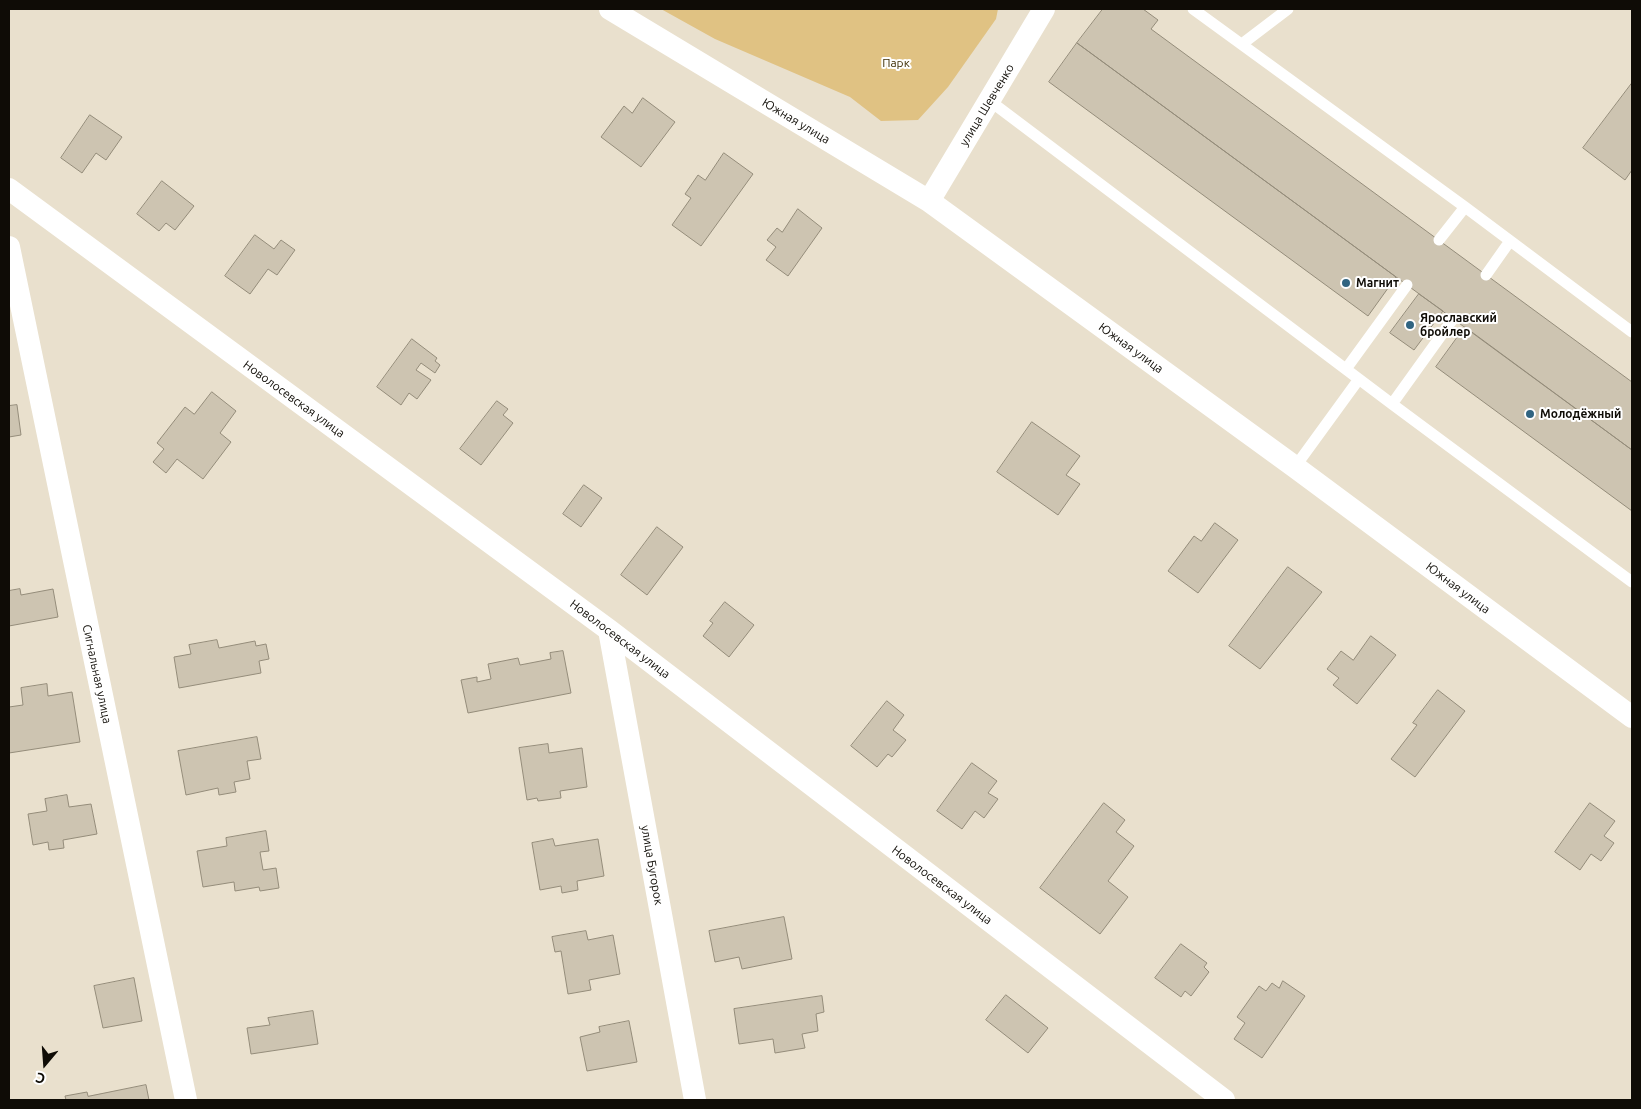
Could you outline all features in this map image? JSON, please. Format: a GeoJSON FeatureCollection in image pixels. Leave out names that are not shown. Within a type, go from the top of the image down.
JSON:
{"type":"FeatureCollection","features":[{"type":"Feature","properties":{"kind":"street","name":"Южная улица"},"geometry":{"type":"LineString","coordinates":[[610,9],[929,202],[1295,467],[1632,717]]}},
{"type":"Feature","properties":{"kind":"street","name":"улица Шевченко"},"geometry":{"type":"LineString","coordinates":[[929,202],[1044,9]]}},
{"type":"Feature","properties":{"kind":"street","name":"Новолосевская улица"},"geometry":{"type":"LineString","coordinates":[[9,189],[609,630],[1224,1100]]}},
{"type":"Feature","properties":{"kind":"street","name":"Сигнальная улица"},"geometry":{"type":"LineString","coordinates":[[9,247],[186,1100]]}},
{"type":"Feature","properties":{"kind":"street","name":"улица Бугорок"},"geometry":{"type":"LineString","coordinates":[[609,630],[695,1100]]}},
{"type":"Feature","properties":{"kind":"street"},"geometry":{"type":"LineString","coordinates":[[1191,1076],[1196,1100]]}},
{"type":"Feature","properties":{"kind":"lane"},"geometry":{"type":"LineString","coordinates":[[1193,9],[1465,207],[1632,332]]}},
{"type":"Feature","properties":{"kind":"lane"},"geometry":{"type":"LineString","coordinates":[[1242,44],[1288,9]]}},
{"type":"Feature","properties":{"kind":"lane"},"geometry":{"type":"LineString","coordinates":[[990,101],[1632,582]]}},
{"type":"Feature","properties":{"kind":"lane"},"geometry":{"type":"LineString","coordinates":[[1440,240],[1465,207]]}},
{"type":"Feature","properties":{"kind":"lane"},"geometry":{"type":"LineString","coordinates":[[1486,275],[1510,241]]}},
{"type":"Feature","properties":{"kind":"lane"},"geometry":{"type":"LineString","coordinates":[[1346,369],[1407,285]]}},
{"type":"Feature","properties":{"kind":"lane"},"geometry":{"type":"LineString","coordinates":[[1392,404],[1454,319]]}},
{"type":"Feature","properties":{"kind":"lane"},"geometry":{"type":"LineString","coordinates":[[1295,467],[1359,379]]}},
{"type":"Feature","properties":{"kind":"green space","name":"Парк"},"geometry":{"type":"Polygon","coordinates":[[[661,9],[998,9],[996,19],[948,87],[918,120],[881,121],[850,97],[715,39],[661,9]]]}},
{"type":"Feature","properties":{"kind":"building"},"geometry":{"type":"Polygon","coordinates":[[[1103,9],[1143,9],[1158,20],[1151,29],[1632,382],[1632,450],[1077,43],[1103,9]]]}},
{"type":"Feature","properties":{"kind":"building"},"geometry":{"type":"Polygon","coordinates":[[[1077,43],[1396,277],[1368,316],[1049,82],[1077,43]]]}},
{"type":"Feature","properties":{"kind":"building"},"geometry":{"type":"Polygon","coordinates":[[[1632,83],[1632,170],[1625,180],[1583,148],[1632,83]]]}},
{"type":"Feature","properties":{"kind":"building"},"geometry":{"type":"Polygon","coordinates":[[[643,98],[675,122],[641,167],[601,137],[624,106],[632,113],[643,98]]]}},
{"type":"Feature","properties":{"kind":"building"},"geometry":{"type":"Polygon","coordinates":[[[90,115],[122,137],[106,160],[96,153],[82,173],[61,158],[90,115]]]}},
{"type":"Feature","properties":{"kind":"building"},"geometry":{"type":"Polygon","coordinates":[[[724,153],[753,174],[701,246],[672,225],[691,198],[685,194],[698,175],[705,180],[724,153]]]}},
{"type":"Feature","properties":{"kind":"building"},"geometry":{"type":"Polygon","coordinates":[[[162,181],[194,206],[175,230],[166,223],[159,231],[137,214],[162,181]]]}},
{"type":"Feature","properties":{"kind":"building"},"geometry":{"type":"Polygon","coordinates":[[[798,209],[822,228],[788,276],[766,260],[776,247],[767,240],[777,228],[782,232],[798,209]]]}},
{"type":"Feature","properties":{"kind":"building"},"geometry":{"type":"Polygon","coordinates":[[[255,235],[274,249],[281,240],[295,250],[277,275],[268,269],[250,294],[225,276],[255,235]]]}},
{"type":"Feature","properties":{"kind":"building"},"geometry":{"type":"Polygon","coordinates":[[[1419,294],[1443,311],[1414,350],[1390,333],[1419,294]]]}},
{"type":"Feature","properties":{"kind":"building"},"geometry":{"type":"Polygon","coordinates":[[[1465,327],[1632,450],[1632,511],[1436,367],[1465,327]]]}},
{"type":"Feature","properties":{"kind":"building"},"geometry":{"type":"Polygon","coordinates":[[[412,339],[437,358],[435,361],[440,365],[435,373],[421,363],[416,370],[431,380],[417,399],[409,393],[401,405],[377,387],[412,339]]]}},
{"type":"Feature","properties":{"kind":"building"},"geometry":{"type":"Polygon","coordinates":[[[212,392],[236,411],[220,433],[231,442],[203,479],[177,459],[166,473],[153,462],[164,449],[157,443],[185,407],[194,414],[212,392]]]}},
{"type":"Feature","properties":{"kind":"building"},"geometry":{"type":"Polygon","coordinates":[[[497,401],[508,409],[503,415],[513,423],[481,465],[460,449],[497,401]]]}},
{"type":"Feature","properties":{"kind":"building"},"geometry":{"type":"Polygon","coordinates":[[[17,405],[21,435],[9,437],[9,406],[17,405]]]}},
{"type":"Feature","properties":{"kind":"building"},"geometry":{"type":"Polygon","coordinates":[[[1032,422],[1080,456],[1066,475],[1080,484],[1058,515],[997,472],[1032,422]]]}},
{"type":"Feature","properties":{"kind":"building"},"geometry":{"type":"Polygon","coordinates":[[[584,485],[602,498],[581,527],[563,514],[584,485]]]}},
{"type":"Feature","properties":{"kind":"building"},"geometry":{"type":"Polygon","coordinates":[[[1215,523],[1238,540],[1198,593],[1168,571],[1194,536],[1201,541],[1215,523]]]}},
{"type":"Feature","properties":{"kind":"building"},"geometry":{"type":"Polygon","coordinates":[[[657,527],[683,547],[647,595],[621,575],[657,527]]]}},
{"type":"Feature","properties":{"kind":"building"},"geometry":{"type":"Polygon","coordinates":[[[1288,567],[1322,592],[1260,669],[1229,646],[1288,567]]]}},
{"type":"Feature","properties":{"kind":"building"},"geometry":{"type":"Polygon","coordinates":[[[20,589],[21,595],[53,589],[58,617],[9,626],[9,591],[20,589]]]}},
{"type":"Feature","properties":{"kind":"building"},"geometry":{"type":"Polygon","coordinates":[[[725,602],[754,625],[729,657],[703,636],[713,623],[710,621],[725,602]]]}},
{"type":"Feature","properties":{"kind":"building"},"geometry":{"type":"Polygon","coordinates":[[[1371,636],[1396,655],[1357,704],[1333,685],[1339,678],[1327,669],[1341,651],[1353,660],[1371,636]]]}},
{"type":"Feature","properties":{"kind":"building"},"geometry":{"type":"Polygon","coordinates":[[[217,640],[219,648],[255,641],[256,646],[266,644],[269,659],[259,661],[261,673],[179,688],[174,657],[191,654],[189,645],[217,640]]]}},
{"type":"Feature","properties":{"kind":"building"},"geometry":{"type":"Polygon","coordinates":[[[563,651],[571,693],[468,713],[461,680],[477,677],[477,682],[491,679],[488,664],[518,658],[520,665],[551,659],[550,653],[563,651]]]}},
{"type":"Feature","properties":{"kind":"building"},"geometry":{"type":"Polygon","coordinates":[[[47,684],[48,696],[72,692],[80,742],[9,753],[9,707],[23,705],[21,688],[47,684]]]}},
{"type":"Feature","properties":{"kind":"building"},"geometry":{"type":"Polygon","coordinates":[[[1438,690],[1465,711],[1415,777],[1391,759],[1417,725],[1413,723],[1438,690]]]}},
{"type":"Feature","properties":{"kind":"building"},"geometry":{"type":"Polygon","coordinates":[[[887,701],[904,715],[893,730],[906,740],[892,757],[888,754],[877,767],[851,746],[887,701]]]}},
{"type":"Feature","properties":{"kind":"building"},"geometry":{"type":"Polygon","coordinates":[[[257,737],[261,759],[247,761],[250,779],[234,782],[236,792],[219,795],[218,788],[186,795],[178,751],[257,737]]]}},
{"type":"Feature","properties":{"kind":"building"},"geometry":{"type":"Polygon","coordinates":[[[548,744],[549,753],[582,748],[587,787],[560,791],[561,798],[538,801],[537,798],[527,800],[519,748],[548,744]]]}},
{"type":"Feature","properties":{"kind":"building"},"geometry":{"type":"Polygon","coordinates":[[[972,763],[997,781],[988,793],[998,799],[984,818],[975,811],[962,829],[937,811],[972,763]]]}},
{"type":"Feature","properties":{"kind":"building"},"geometry":{"type":"Polygon","coordinates":[[[67,795],[69,807],[91,804],[97,834],[63,840],[64,848],[49,850],[48,842],[33,845],[28,814],[47,811],[45,799],[67,795]]]}},
{"type":"Feature","properties":{"kind":"building"},"geometry":{"type":"Polygon","coordinates":[[[1104,803],[1125,820],[1116,832],[1134,846],[1108,881],[1128,897],[1100,934],[1040,888],[1104,803]]]}},
{"type":"Feature","properties":{"kind":"building"},"geometry":{"type":"Polygon","coordinates":[[[1590,803],[1615,821],[1604,836],[1614,843],[1601,861],[1591,854],[1580,870],[1555,852],[1590,803]]]}},
{"type":"Feature","properties":{"kind":"building"},"geometry":{"type":"Polygon","coordinates":[[[266,831],[269,851],[260,852],[263,870],[276,868],[279,888],[260,891],[259,887],[235,891],[234,882],[203,887],[197,851],[227,846],[226,838],[266,831]]]}},
{"type":"Feature","properties":{"kind":"building"},"geometry":{"type":"Polygon","coordinates":[[[553,839],[555,846],[598,839],[604,876],[577,881],[578,890],[562,893],[561,886],[540,890],[532,843],[553,839]]]}},
{"type":"Feature","properties":{"kind":"building"},"geometry":{"type":"Polygon","coordinates":[[[784,917],[792,959],[742,969],[739,957],[715,962],[709,931],[784,917]]]}},
{"type":"Feature","properties":{"kind":"building"},"geometry":{"type":"Polygon","coordinates":[[[586,931],[588,940],[613,935],[620,974],[589,980],[591,990],[568,994],[561,951],[555,952],[552,937],[586,931]]]}},
{"type":"Feature","properties":{"kind":"building"},"geometry":{"type":"Polygon","coordinates":[[[1181,944],[1207,963],[1204,967],[1209,972],[1191,996],[1185,991],[1181,997],[1155,978],[1181,944]]]}},
{"type":"Feature","properties":{"kind":"building"},"geometry":{"type":"Polygon","coordinates":[[[134,978],[142,1021],[103,1028],[94,986],[134,978]]]}},
{"type":"Feature","properties":{"kind":"building"},"geometry":{"type":"Polygon","coordinates":[[[1283,981],[1305,996],[1262,1058],[1234,1039],[1245,1023],[1237,1017],[1259,986],[1266,991],[1272,983],[1279,988],[1283,981]]]}},
{"type":"Feature","properties":{"kind":"building"},"geometry":{"type":"Polygon","coordinates":[[[1006,995],[1048,1028],[1028,1053],[986,1020],[1006,995]]]}},
{"type":"Feature","properties":{"kind":"building"},"geometry":{"type":"Polygon","coordinates":[[[822,996],[824,1012],[816,1014],[818,1031],[802,1034],[805,1048],[775,1053],[773,1039],[739,1044],[734,1009],[822,996]]]}},
{"type":"Feature","properties":{"kind":"building"},"geometry":{"type":"Polygon","coordinates":[[[313,1011],[318,1044],[251,1054],[247,1028],[270,1025],[268,1018],[313,1011]]]}},
{"type":"Feature","properties":{"kind":"building"},"geometry":{"type":"Polygon","coordinates":[[[629,1021],[637,1062],[587,1071],[580,1037],[600,1032],[599,1027],[629,1021]]]}},
{"type":"Feature","properties":{"kind":"building"},"geometry":{"type":"Polygon","coordinates":[[[146,1085],[149,1100],[66,1100],[65,1096],[87,1092],[88,1096],[146,1085]]]}},
{"type":"Feature","properties":{"kind":"place","name":"Магнит"},"geometry":{"type":"Point","coordinates":[1346,283]}},
{"type":"Feature","properties":{"kind":"place","name":"Ярославский бройлер"},"geometry":{"type":"Point","coordinates":[1410,325]}},
{"type":"Feature","properties":{"kind":"place","name":"Молодёжный"},"geometry":{"type":"Point","coordinates":[1530,414]}}]}
